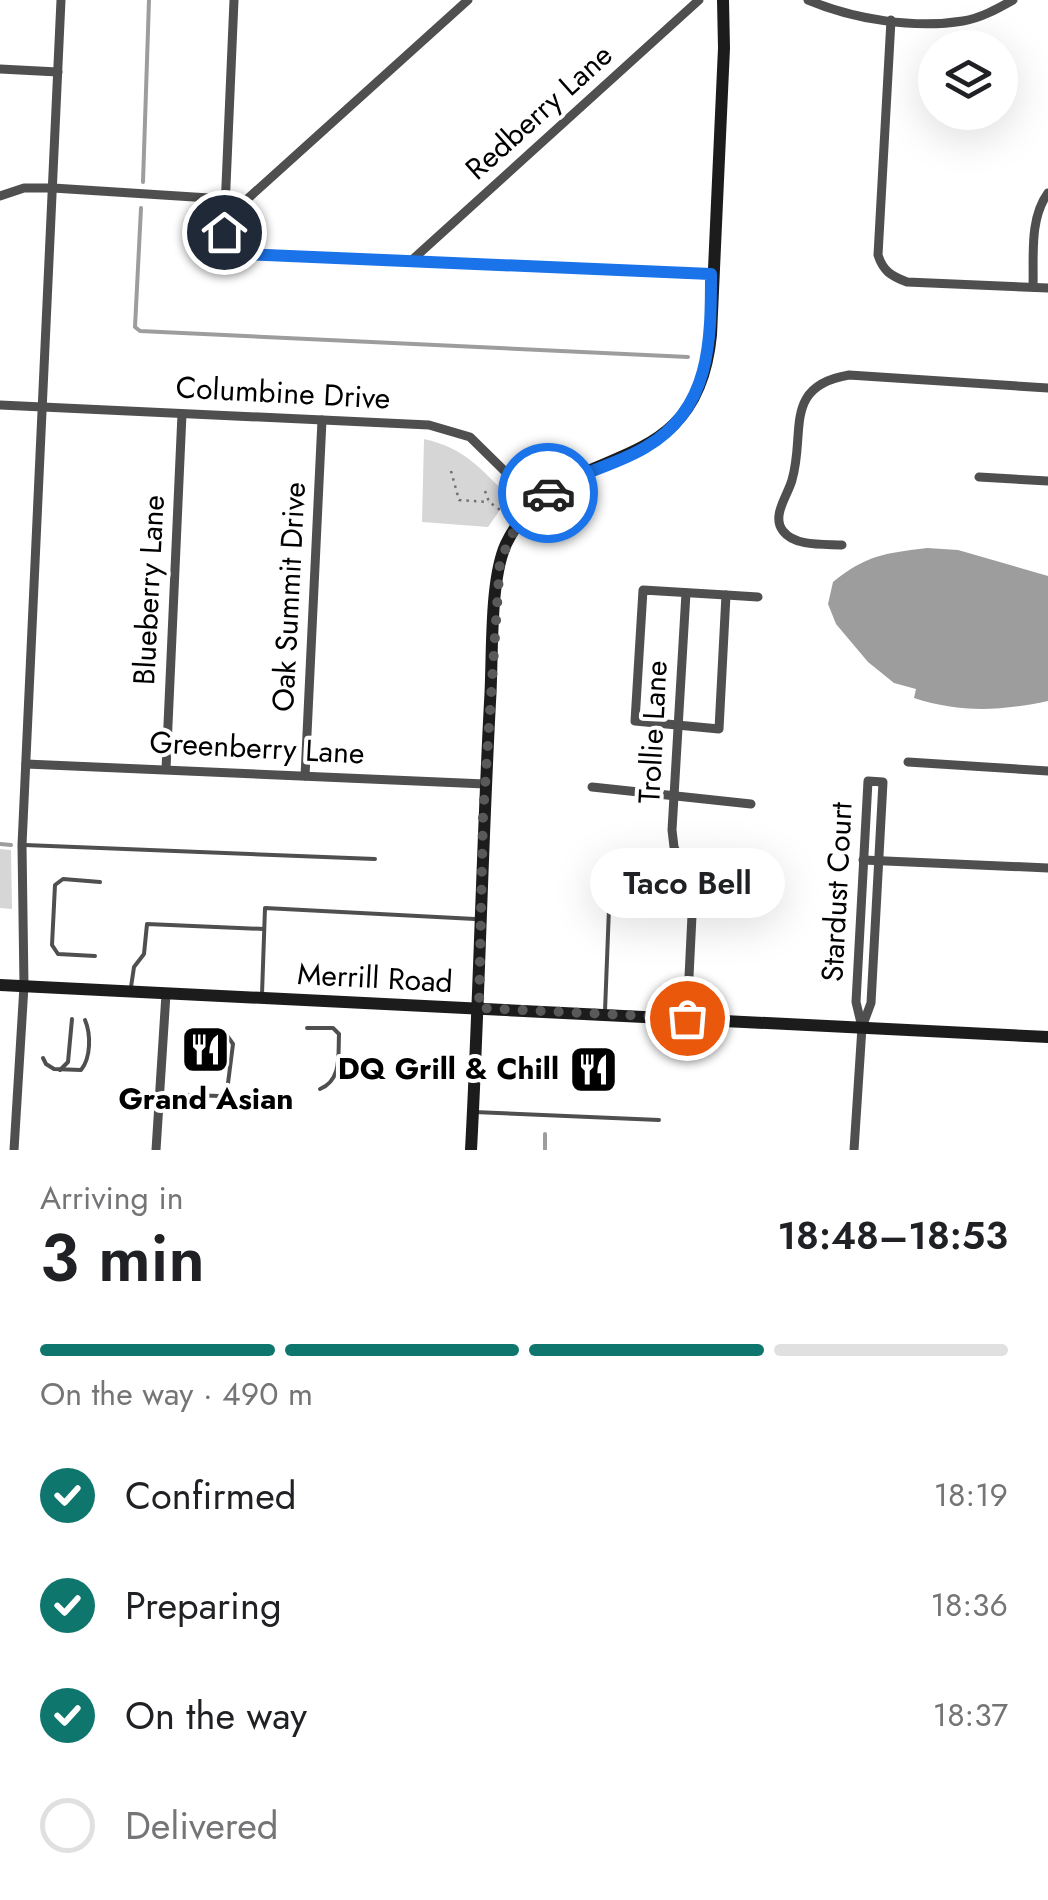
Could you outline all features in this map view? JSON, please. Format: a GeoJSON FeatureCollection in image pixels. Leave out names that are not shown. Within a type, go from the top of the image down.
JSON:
{"type":"FeatureCollection","features":[{"type":"Feature","properties":{"kind":"main road"},"geometry":{"type":"LineString","coordinates":[[471,1150],[485,784],[500,561],[518,522],[536,502],[568,480],[646,448],[679,420],[703,381],[709,358],[723,0]]}},
{"type":"Feature","properties":{"kind":"main road","name":"Merrill Road"},"geometry":{"type":"LineString","coordinates":[[0,985],[1048,1037]]}},
{"type":"Feature","properties":{"kind":"street"},"geometry":{"type":"LineString","coordinates":[[0,1147],[14,1149],[24,986],[22,845],[61,0]]}},
{"type":"Feature","properties":{"kind":"street"},"geometry":{"type":"LineString","coordinates":[[234,0],[224,220],[226,240],[244,254],[711,274]]}},
{"type":"Feature","properties":{"kind":"street","name":"Redberry Lane"},"geometry":{"type":"LineString","coordinates":[[412,260],[699,0]]}},
{"type":"Feature","properties":{"kind":"street"},"geometry":{"type":"LineString","coordinates":[[808,0],[855,15],[891,20],[962,21],[989,14],[1013,0]]}},
{"type":"Feature","properties":{"kind":"street"},"geometry":{"type":"LineString","coordinates":[[224,220],[465,1]]}},
{"type":"Feature","properties":{"kind":"street"},"geometry":{"type":"LineString","coordinates":[[891,20],[878,255],[882,267],[907,282],[1048,288]]}},
{"type":"Feature","properties":{"kind":"street"},"geometry":{"type":"LineString","coordinates":[[0,69],[58,72]]}},
{"type":"Feature","properties":{"kind":"street"},"geometry":{"type":"LineString","coordinates":[[0,196],[24,188],[52,188],[225,198]]}},
{"type":"Feature","properties":{"kind":"street"},"geometry":{"type":"LineString","coordinates":[[1033,287],[1036,220],[1039,205],[1048,194]]}},
{"type":"Feature","properties":{"kind":"street"},"geometry":{"type":"LineString","coordinates":[[842,545],[804,543],[786,536],[780,528],[778,516],[793,477],[797,418],[815,387],[849,375],[1048,388]]}},
{"type":"Feature","properties":{"kind":"street","name":"Columbine Drive"},"geometry":{"type":"LineString","coordinates":[[0,405],[429,425],[470,437],[536,502]]}},
{"type":"Feature","properties":{"kind":"street","name":"Blueberry Lane"},"geometry":{"type":"LineString","coordinates":[[166,769],[182,414]]}},
{"type":"Feature","properties":{"kind":"street","name":"Oak Summit Drive"},"geometry":{"type":"LineString","coordinates":[[305,776],[322,420]]}},
{"type":"Feature","properties":{"kind":"street"},"geometry":{"type":"LineString","coordinates":[[978,477],[1048,481]]}},
{"type":"Feature","properties":{"kind":"street"},"geometry":{"type":"LineString","coordinates":[[726,595],[719,730],[635,722],[643,590],[686,593],[726,595],[758,597]]}},
{"type":"Feature","properties":{"kind":"street","name":"Trollie Lane"},"geometry":{"type":"LineString","coordinates":[[686,593],[674,847],[694,894],[687,1018]]}},
{"type":"Feature","properties":{"kind":"street"},"geometry":{"type":"LineString","coordinates":[[908,762],[1048,771]]}},
{"type":"Feature","properties":{"kind":"street","name":"Greenberry Lane"},"geometry":{"type":"LineString","coordinates":[[26,764],[485,784]]}},
{"type":"Feature","properties":{"kind":"street","name":"Stardust Court"},"geometry":{"type":"LineString","coordinates":[[868,781],[883,782],[872,1003],[862,1027],[856,1002],[868,781]]}},
{"type":"Feature","properties":{"kind":"street"},"geometry":{"type":"LineString","coordinates":[[592,787],[751,804]]}},
{"type":"Feature","properties":{"kind":"street"},"geometry":{"type":"LineString","coordinates":[[863,860],[1048,868]]}},
{"type":"Feature","properties":{"kind":"street"},"geometry":{"type":"LineString","coordinates":[[156,1150],[166,994]]}},
{"type":"Feature","properties":{"kind":"street"},"geometry":{"type":"LineString","coordinates":[[854,1150],[862,1027]]}},
{"type":"Feature","properties":{"kind":"lane"},"geometry":{"type":"LineString","coordinates":[[22,845],[375,859]]}},
{"type":"Feature","properties":{"kind":"lane"},"geometry":{"type":"LineString","coordinates":[[95,956],[58,954],[52,945],[54,885],[62,879],[100,882]]}},
{"type":"Feature","properties":{"kind":"lane"},"geometry":{"type":"LineString","coordinates":[[604,1014],[609,908],[660,907]]}},
{"type":"Feature","properties":{"kind":"lane"},"geometry":{"type":"LineString","coordinates":[[262,998],[265,908],[480,919]]}},
{"type":"Feature","properties":{"kind":"lane"},"geometry":{"type":"LineString","coordinates":[[130,992],[134,967],[144,954],[146,924],[264,930]]}},
{"type":"Feature","properties":{"kind":"lane"},"geometry":{"type":"LineString","coordinates":[[60,1070],[68,1062],[72,1019]]}},
{"type":"Feature","properties":{"kind":"lane"},"geometry":{"type":"LineString","coordinates":[[44,1058],[46,1064],[74,1072],[86,1064],[86,1020]]}},
{"type":"Feature","properties":{"kind":"lane"},"geometry":{"type":"LineString","coordinates":[[307,1028],[332,1028],[339,1034],[336,1075],[320,1090]]}},
{"type":"Feature","properties":{"kind":"lane"},"geometry":{"type":"LineString","coordinates":[[186,1095],[220,1096],[227,1092],[232,1044],[223,1030]]}},
{"type":"Feature","properties":{"kind":"lane"},"geometry":{"type":"LineString","coordinates":[[473,1112],[659,1120]]}},
{"type":"Feature","properties":{"kind":"path"},"geometry":{"type":"LineString","coordinates":[[451,471],[459,500],[489,502],[518,522]]}},
{"type":"Feature","properties":{"kind":"path"},"geometry":{"type":"LineString","coordinates":[[485,491],[489,502]]}},
{"type":"Feature","properties":{"kind":"shaded area"},"geometry":{"type":"Polygon","coordinates":[[[424,439],[462,454],[509,497],[488,527],[422,522],[424,439]]]}},
{"type":"Feature","properties":{"kind":"shaded area"},"geometry":{"type":"Polygon","coordinates":[[[927,548],[958,550],[1048,576],[1048,701],[981,709],[914,698],[916,689],[894,683],[868,662],[836,624],[828,604],[833,582],[877,557],[927,548]]]}},
{"type":"Feature","properties":{"kind":"shaded area"},"geometry":{"type":"Polygon","coordinates":[[[0,849],[11,850],[12,909],[0,908],[0,849]]]}},
{"type":"Feature","properties":{"kind":"waterway"},"geometry":{"type":"LineString","coordinates":[[143,182],[149,0]]}},
{"type":"Feature","properties":{"kind":"waterway"},"geometry":{"type":"LineString","coordinates":[[141,208],[135,327],[140,331],[688,357]]}},
{"type":"Feature","properties":{"kind":"waterway"},"geometry":{"type":"LineString","coordinates":[[0,844],[11,845]]}},
{"type":"Feature","properties":{"kind":"waterway"},"geometry":{"type":"LineString","coordinates":[[545,1134],[545,1150]]}},
{"type":"Feature","properties":{"kind":"way so far"},"geometry":{"type":"LineString","coordinates":[[548,493],[518,522],[505,546],[496,590],[480,888],[479,1008],[687,1018]]}},
{"type":"Feature","properties":{"kind":"place","name":"Taco Bell"},"geometry":{"type":"Point","coordinates":[687,1018]}},
{"type":"Feature","properties":{"kind":"place","name":"Grand Asian"},"geometry":{"type":"Point","coordinates":[206,1050]}},
{"type":"Feature","properties":{"kind":"place","name":"DQ Grill & Chill"},"geometry":{"type":"Point","coordinates":[594,1069]}},
{"type":"Feature","properties":{"kind":"route"},"geometry":{"type":"LineString","coordinates":[[224,232],[226,240],[244,254],[711,274],[709,358],[703,381],[679,420],[646,448],[568,480],[548,493]]}}]}
